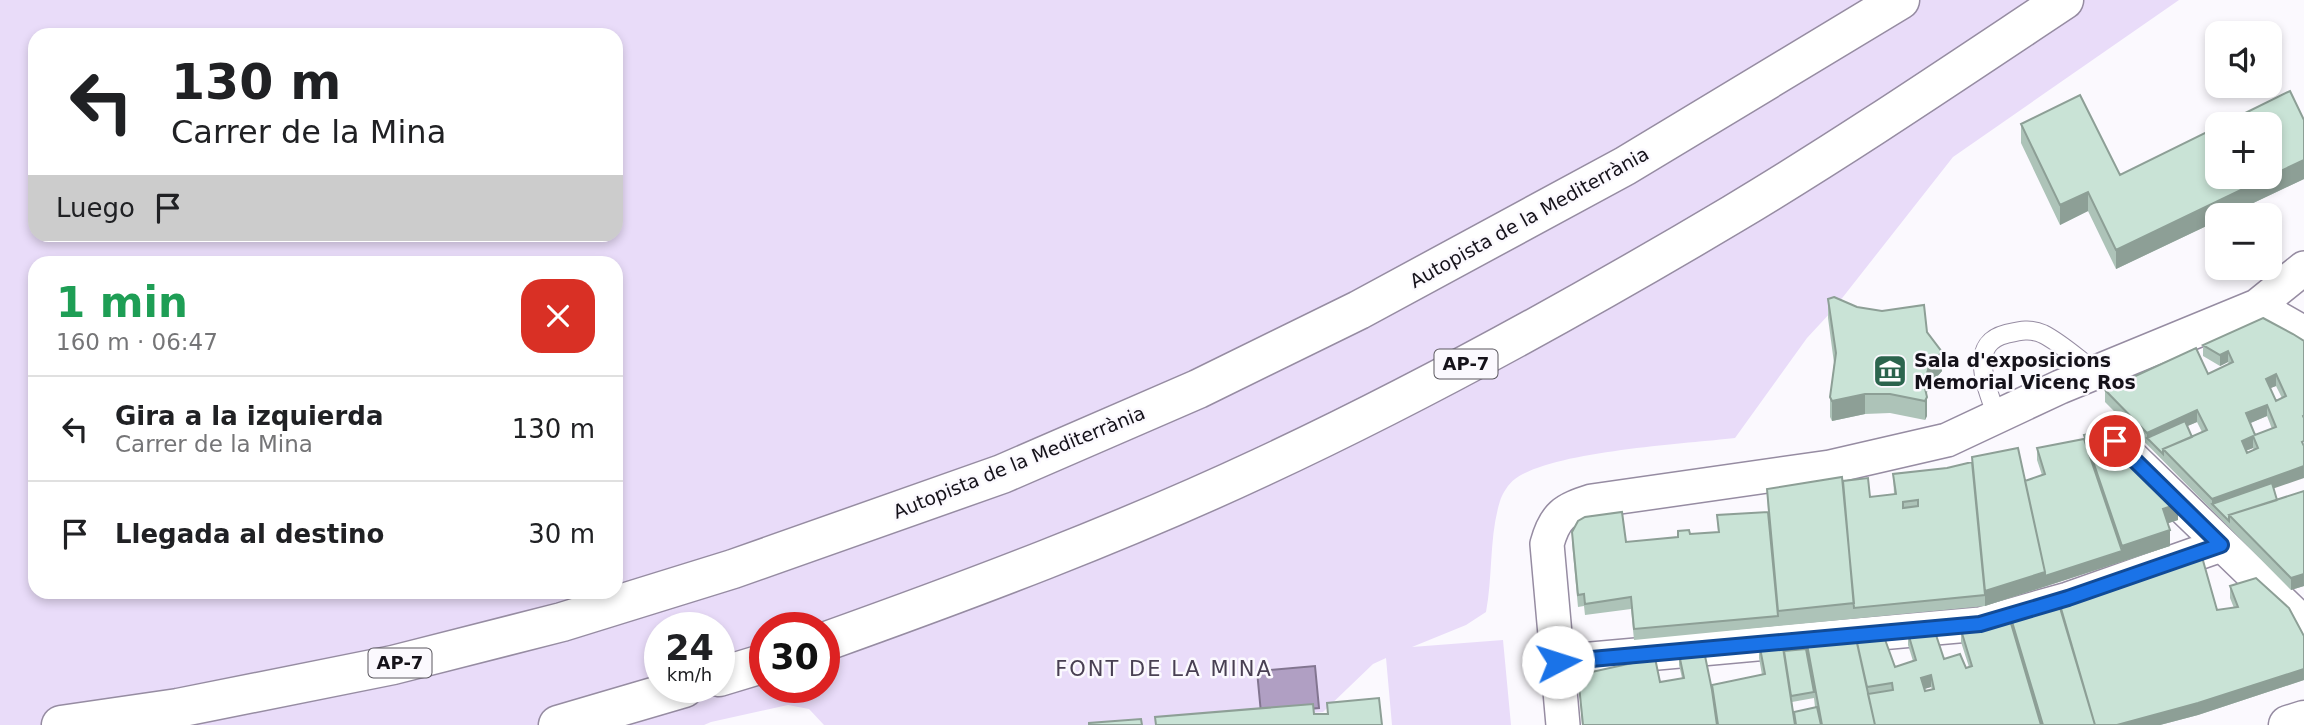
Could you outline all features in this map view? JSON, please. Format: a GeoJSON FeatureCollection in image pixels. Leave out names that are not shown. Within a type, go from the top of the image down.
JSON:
{"type":"FeatureCollection","features":[{"type":"Feature","properties":{"kind":"main road","name":"Autopista de la Mediterrània"},"geometry":{"type":"LineString","coordinates":[[61,725],[178,708],[393,665],[562,622],[733,569],[1002,474],[1198,389],[1359,310],[1625,166],[1900,0]]}},
{"type":"Feature","properties":{"kind":"main road","name":"AP-7"},"geometry":{"type":"LineString","coordinates":[[840,636],[961,594],[1138,523],[1263,467],[1409,395],[1734,214],[2064,0]]}},
{"type":"Feature","properties":{"kind":"main road"},"geometry":{"type":"LineString","coordinates":[[558,725],[644,700]]}},
{"type":"Feature","properties":{"kind":"main road"},"geometry":{"type":"LineString","coordinates":[[2288,725],[2304,720]]}},
{"type":"Feature","properties":{"kind":"street"},"geometry":{"type":"LineString","coordinates":[[1563,725],[1546,544],[1552,524],[1568,509],[1592,501],[1830,467],[1947,440],[2096,372],[2257,306],[2304,268]]}},
{"type":"Feature","properties":{"kind":"street"},"geometry":{"type":"LineString","coordinates":[[2257,306],[2304,332]]}},
{"type":"Feature","properties":{"kind":"street"},"geometry":{"type":"LineString","coordinates":[[2115,441],[2295,615],[2304,631]]}},
{"type":"Feature","properties":{"kind":"street"},"geometry":{"type":"LineString","coordinates":[[1558,662],[1980,624],[2068,598],[2221,545]]}},
{"type":"Feature","properties":{"kind":"lane"},"geometry":{"type":"LineString","coordinates":[[1997,417],[1982,371],[1984,348],[1997,337],[2024,330],[2042,334],[2096,372]]}},
{"type":"Feature","properties":{"kind":"shaded area"},"geometry":{"type":"Polygon","coordinates":[[[0,0],[2179,0],[1953,157],[1832,311],[1807,338],[1735,438],[1588,455],[1533,469],[1510,483],[1501,498],[1497,514],[1486,612],[1466,625],[1412,647],[1503,640],[1511,725],[1392,725],[1386,658],[1373,664],[1323,712],[1160,725],[824,725],[809,709],[788,705],[704,725],[0,725],[0,0]]]}},
{"type":"Feature","properties":{"kind":"shaded area"},"geometry":{"type":"Polygon","coordinates":[[[1315,666],[1319,708],[1261,713],[1257,671],[1315,666]]]}},
{"type":"Feature","properties":{"kind":"building"},"geometry":{"type":"Polygon","coordinates":[[[2290,91],[2304,120],[2304,160],[2282,170],[2282,112],[2247,112],[2276,98],[2282,98],[2282,95],[2290,91]]]}},
{"type":"Feature","properties":{"kind":"building"},"geometry":{"type":"Polygon","coordinates":[[[2080,95],[2120,175],[2205,133],[2205,189],[2243,189],[2214,203],[2205,203],[2205,207],[2116,250],[2088,192],[2060,205],[2021,124],[2080,95]]]}},
{"type":"Feature","properties":{"kind":"building"},"geometry":{"type":"Polygon","coordinates":[[[1834,297],[1857,307],[1882,311],[1924,305],[1927,332],[1942,352],[1929,366],[1924,384],[1927,397],[1925,401],[1890,394],[1865,394],[1832,401],[1830,397],[1836,353],[1828,299],[1834,297]]]}},
{"type":"Feature","properties":{"kind":"building"},"geometry":{"type":"Polygon","coordinates":[[[2263,318],[2304,341],[2304,466],[2212,499],[2163,449],[2207,430],[2197,410],[2147,433],[2105,390],[2196,348],[2208,374],[2233,362],[2228,351],[2220,355],[2203,345],[2263,318]],[[2276,374],[2266,379],[2276,401],[2286,396],[2276,374]],[[2267,405],[2246,413],[2255,435],[2276,427],[2267,405]],[[2253,436],[2242,441],[2247,453],[2258,448],[2253,436]]]}},
{"type":"Feature","properties":{"kind":"building"},"geometry":{"type":"Polygon","coordinates":[[[2185,421],[2192,437],[2163,449],[2163,454],[2147,438],[2185,421]]]}},
{"type":"Feature","properties":{"kind":"building"},"geometry":{"type":"Polygon","coordinates":[[[2107,430],[2178,504],[2163,509],[2170,530],[2122,546],[2084,435],[2107,430]]]}},
{"type":"Feature","properties":{"kind":"building"},"geometry":{"type":"Polygon","coordinates":[[[2084,439],[2122,551],[2045,576],[2025,481],[2045,474],[2037,448],[2084,439]]]}},
{"type":"Feature","properties":{"kind":"building"},"geometry":{"type":"Polygon","coordinates":[[[2018,448],[2045,572],[1985,591],[1972,457],[2018,448]]]}},
{"type":"Feature","properties":{"kind":"building"},"geometry":{"type":"Polygon","coordinates":[[[1972,462],[1985,595],[1854,608],[1843,481],[1868,478],[1870,497],[1896,494],[1893,474],[1947,468],[1972,462]],[[1918,500],[1903,502],[1903,508],[1918,506],[1918,500]]]}},
{"type":"Feature","properties":{"kind":"building"},"geometry":{"type":"Polygon","coordinates":[[[1842,477],[1854,603],[1778,611],[1767,489],[1842,477]]]}},
{"type":"Feature","properties":{"kind":"building"},"geometry":{"type":"Polygon","coordinates":[[[2272,483],[2277,500],[2229,515],[2229,521],[2212,504],[2272,483]]]}},
{"type":"Feature","properties":{"kind":"building"},"geometry":{"type":"Polygon","coordinates":[[[2304,491],[2304,574],[2291,578],[2229,515],[2304,491]]]}},
{"type":"Feature","properties":{"kind":"building"},"geometry":{"type":"Polygon","coordinates":[[[1622,512],[1626,542],[1678,537],[1678,531],[1689,530],[1690,534],[1719,532],[1717,515],[1768,512],[1778,616],[1634,629],[1631,597],[1585,604],[1584,594],[1578,595],[1572,532],[1578,521],[1585,517],[1622,512]]]}},
{"type":"Feature","properties":{"kind":"building"},"geometry":{"type":"Polygon","coordinates":[[[2202,557],[2217,610],[2238,607],[2230,586],[2256,578],[2289,608],[2304,636],[2304,669],[2198,703],[2117,725],[2095,725],[2060,605],[2202,557]]]}},
{"type":"Feature","properties":{"kind":"building"},"geometry":{"type":"Polygon","coordinates":[[[2058,601],[2095,725],[2043,725],[2010,615],[2058,601]]]}},
{"type":"Feature","properties":{"kind":"building"},"geometry":{"type":"Polygon","coordinates":[[[2010,620],[2041,725],[1875,725],[1868,694],[1893,690],[1892,683],[1867,687],[1856,638],[1883,634],[1895,667],[1916,660],[1908,633],[1935,632],[1944,659],[1960,654],[1966,668],[1972,666],[1961,630],[2010,620]],[[1931,675],[1921,678],[1925,691],[1934,689],[1931,675]]]}},
{"type":"Feature","properties":{"kind":"building"},"geometry":{"type":"Polygon","coordinates":[[[1855,634],[1875,725],[1822,725],[1806,639],[1855,634]]]}},
{"type":"Feature","properties":{"kind":"building"},"geometry":{"type":"Polygon","coordinates":[[[1782,641],[1795,725],[1718,725],[1712,685],[1765,674],[1759,643],[1782,641]]]}},
{"type":"Feature","properties":{"kind":"building"},"geometry":{"type":"Polygon","coordinates":[[[1806,649],[1814,692],[1791,696],[1784,651],[1806,649]]]}},
{"type":"Feature","properties":{"kind":"building"},"geometry":{"type":"Polygon","coordinates":[[[1704,651],[1717,725],[1583,725],[1578,675],[1655,658],[1660,682],[1684,678],[1679,654],[1704,651]]]}},
{"type":"Feature","properties":{"kind":"building"},"geometry":{"type":"Polygon","coordinates":[[[1379,698],[1382,725],[1156,725],[1155,717],[1313,704],[1314,714],[1328,714],[1327,703],[1379,698]]]}},
{"type":"Feature","properties":{"kind":"building"},"geometry":{"type":"Polygon","coordinates":[[[1817,707],[1821,725],[1796,725],[1794,712],[1817,707]]]}},
{"type":"Feature","properties":{"kind":"building"},"geometry":{"type":"Polygon","coordinates":[[[1141,719],[1142,725],[1089,725],[1089,723],[1141,719]]]}},
{"type":"Feature","properties":{"kind":"place","name":"Sala d'exposicions Memorial Vicenç Ros"},"geometry":{"type":"Point","coordinates":[1890,371]}},
{"type":"Feature","properties":{"kind":"district","name":"FONT DE LA MINA"},"geometry":{"type":"Point","coordinates":[1164,669]}},
{"type":"Feature","properties":{"kind":"route"},"geometry":{"type":"LineString","coordinates":[[1558,662],[1980,624],[2068,598],[2221,545],[2115,441]]}}]}
